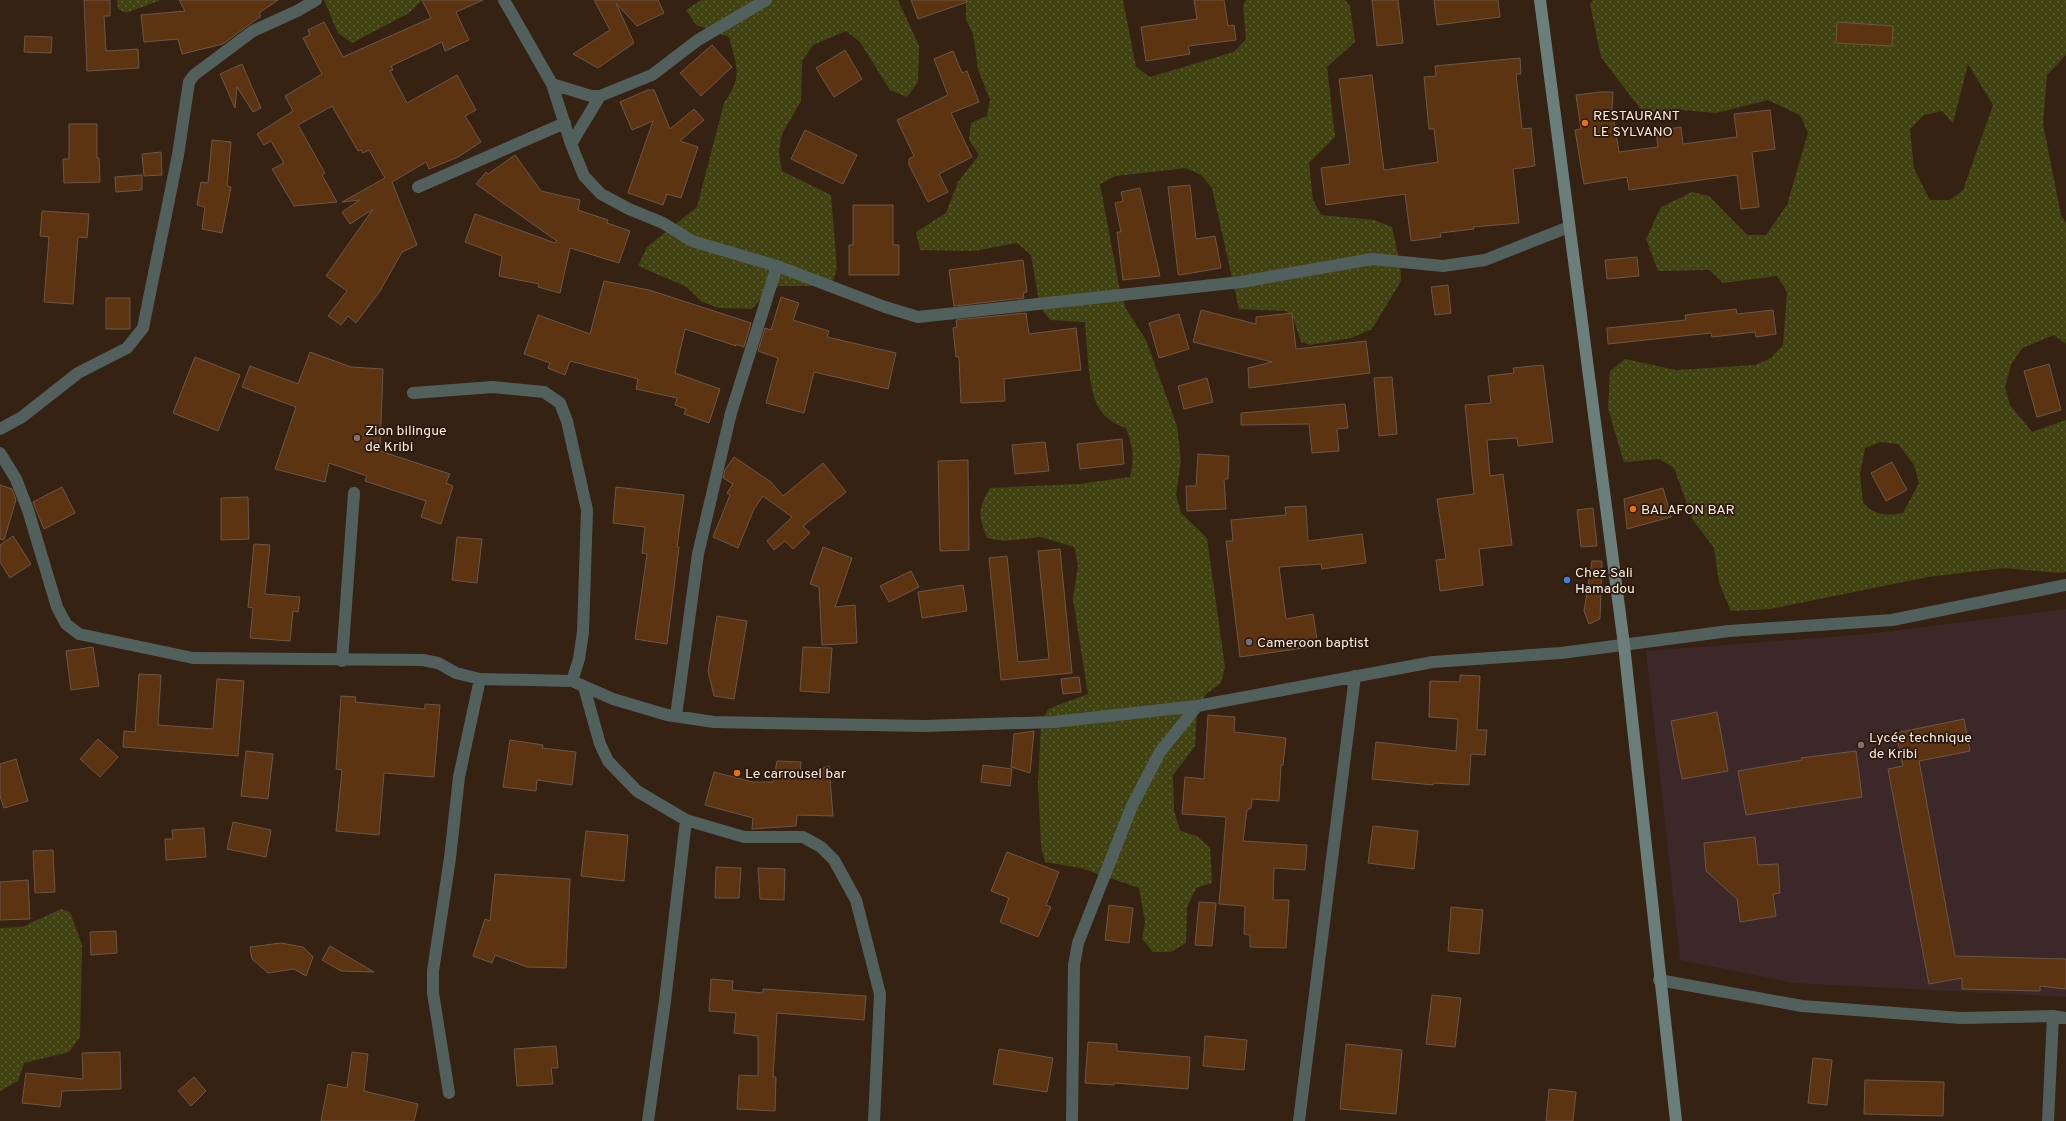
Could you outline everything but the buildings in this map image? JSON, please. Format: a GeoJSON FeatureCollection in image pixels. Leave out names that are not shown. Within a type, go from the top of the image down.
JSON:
{"type":"FeatureCollection","features":[{"type":"Feature","properties":{"kind":"street"},"geometry":{"type":"LineString","coordinates":[[0,429],[22,417],[78,373],[127,348],[143,328],[178,155],[189,82],[194,75],[253,31],[297,12],[316,0]]}},
{"type":"Feature","properties":{"kind":"street"},"geometry":{"type":"LineString","coordinates":[[504,0],[552,84],[584,176],[601,194],[629,209],[663,224],[692,241],[777,266],[885,307],[918,317],[1241,282],[1372,259],[1443,266],[1485,260],[1569,227]]}},
{"type":"Feature","properties":{"kind":"street"},"geometry":{"type":"LineString","coordinates":[[552,84],[591,96],[600,96],[652,74],[698,40],[766,0]]}},
{"type":"Feature","properties":{"kind":"street"},"geometry":{"type":"LineString","coordinates":[[1540,0],[1624,645],[1659,980],[1676,1121]]}},
{"type":"Feature","properties":{"kind":"street"},"geometry":{"type":"LineString","coordinates":[[572,144],[600,96]]}},
{"type":"Feature","properties":{"kind":"street"},"geometry":{"type":"LineString","coordinates":[[418,186],[565,124]]}},
{"type":"Feature","properties":{"kind":"street"},"geometry":{"type":"LineString","coordinates":[[676,716],[698,554],[731,413],[777,266]]}},
{"type":"Feature","properties":{"kind":"street"},"geometry":{"type":"LineString","coordinates":[[413,393],[493,387],[544,392],[560,403],[567,421],[587,510],[583,632],[572,681]]}},
{"type":"Feature","properties":{"kind":"street"},"geometry":{"type":"LineString","coordinates":[[0,453],[16,479],[28,510],[57,607],[66,624],[79,634],[193,658],[342,661],[423,660],[438,663],[456,673],[480,679],[572,681],[613,699],[676,716],[714,722],[924,726],[1054,722],[1197,706],[1433,662],[1561,653],[1728,631],[1892,620],[2066,585]]}},
{"type":"Feature","properties":{"kind":"street"},"geometry":{"type":"LineString","coordinates":[[342,661],[354,493]]}},
{"type":"Feature","properties":{"kind":"street"},"geometry":{"type":"LineString","coordinates":[[1299,1121],[1355,676]]}},
{"type":"Feature","properties":{"kind":"street"},"geometry":{"type":"LineString","coordinates":[[448,1093],[433,993],[433,971],[450,858],[459,777],[480,679]]}},
{"type":"Feature","properties":{"kind":"street"},"geometry":{"type":"LineString","coordinates":[[584,687],[600,744],[608,761],[637,791],[686,820],[744,837],[803,837],[821,847],[834,860],[856,900],[880,994],[874,1121]]}},
{"type":"Feature","properties":{"kind":"street"},"geometry":{"type":"LineString","coordinates":[[1072,1121],[1074,965],[1078,943],[1132,806],[1160,752],[1197,706]]}},
{"type":"Feature","properties":{"kind":"street"},"geometry":{"type":"LineString","coordinates":[[648,1121],[665,1001],[686,820]]}},
{"type":"Feature","properties":{"kind":"street"},"geometry":{"type":"LineString","coordinates":[[1659,980],[1802,1006],[1961,1018],[2053,1016],[2066,1018]]}},
{"type":"Feature","properties":{"kind":"street"},"geometry":{"type":"LineString","coordinates":[[2048,1121],[2053,1016]]}},
{"type":"Feature","properties":{"kind":"shaded area"},"geometry":{"type":"Polygon","coordinates":[[[117,0],[161,0],[126,13],[118,9],[117,0]]]}},
{"type":"Feature","properties":{"kind":"shaded area"},"geometry":{"type":"Polygon","coordinates":[[[324,0],[422,0],[409,13],[352,43],[338,33],[324,0]]]}},
{"type":"Feature","properties":{"kind":"shaded area"},"geometry":{"type":"Polygon","coordinates":[[[701,0],[898,0],[919,46],[918,82],[907,97],[890,90],[860,42],[846,31],[813,45],[802,61],[801,101],[782,134],[779,152],[782,171],[831,195],[837,269],[831,286],[780,286],[764,295],[752,309],[718,308],[701,301],[687,287],[638,266],[647,247],[697,207],[724,103],[734,85],[736,78],[736,64],[729,37],[696,25],[686,10],[701,0]]]}},
{"type":"Feature","properties":{"kind":"shaded area"},"geometry":{"type":"Polygon","coordinates":[[[966,0],[1123,0],[1136,67],[1150,77],[1234,52],[1246,39],[1243,5],[1246,0],[1345,0],[1350,6],[1355,42],[1327,67],[1335,137],[1309,163],[1313,200],[1321,215],[1374,220],[1392,227],[1400,263],[1401,281],[1372,329],[1351,338],[1310,345],[1301,342],[1293,317],[1286,311],[1239,309],[1212,188],[1201,175],[1186,168],[1116,176],[1100,184],[1120,291],[1126,309],[1146,340],[1177,426],[1181,461],[1176,495],[1181,513],[1207,538],[1225,667],[1221,683],[1206,694],[1197,710],[1195,746],[1173,775],[1174,811],[1180,831],[1197,836],[1210,848],[1212,883],[1196,888],[1187,907],[1186,943],[1171,952],[1153,952],[1142,939],[1145,922],[1139,888],[1081,868],[1045,862],[1041,846],[1038,784],[1041,724],[1048,709],[1088,694],[1073,599],[1078,565],[1074,547],[1041,537],[1004,541],[987,538],[982,524],[981,507],[990,488],[1079,484],[1130,477],[1132,452],[1126,428],[1115,423],[1104,415],[1095,400],[1090,379],[1085,322],[1050,320],[1040,307],[1031,255],[1017,243],[974,251],[920,250],[916,232],[946,213],[958,182],[979,155],[969,140],[971,123],[987,116],[990,100],[978,69],[973,34],[966,19],[966,0]]]}},
{"type":"Feature","properties":{"kind":"shaded area"},"geometry":{"type":"Polygon","coordinates":[[[1593,0],[2066,0],[2066,55],[2047,75],[2043,124],[2061,215],[2066,223],[2066,344],[2054,335],[2022,348],[2011,365],[2005,387],[2010,405],[2032,432],[2066,420],[2066,572],[2059,573],[2004,568],[1927,577],[1771,609],[1731,611],[1719,583],[1714,548],[1693,520],[1674,468],[1659,459],[1624,462],[1608,409],[1610,371],[1625,359],[1676,370],[1755,365],[1771,358],[1783,345],[1787,292],[1777,276],[1723,283],[1710,270],[1658,271],[1646,239],[1661,207],[1692,192],[1709,196],[1747,235],[1766,235],[1787,205],[1808,133],[1800,115],[1768,100],[1716,113],[1681,110],[1648,119],[1601,57],[1590,4],[1593,0]],[[1968,64],[1953,123],[1942,111],[1924,115],[1910,129],[1914,169],[1930,200],[1950,200],[1963,190],[1993,105],[1968,64]],[[1881,442],[1865,448],[1860,474],[1863,503],[1872,510],[1881,514],[1891,515],[1903,513],[1919,483],[1914,465],[1898,444],[1881,442]]]}},
{"type":"Feature","properties":{"kind":"shaded area","name":"Lycée technique de Kribi"},"geometry":{"type":"Polygon","coordinates":[[[2066,609],[2066,997],[1793,983],[1680,960],[1646,651],[1869,634],[2066,609]]]}},
{"type":"Feature","properties":{"kind":"shaded area"},"geometry":{"type":"Polygon","coordinates":[[[61,909],[70,912],[82,945],[80,1037],[69,1052],[24,1063],[18,1081],[0,1091],[0,928],[22,927],[61,909]]]}},
{"type":"Feature","properties":{"kind":"place","name":"RESTAURANT LE SYLVANO"},"geometry":{"type":"Point","coordinates":[1585,123]}},
{"type":"Feature","properties":{"kind":"place","name":"Zion bilingue de Kribi"},"geometry":{"type":"Point","coordinates":[357,438]}},
{"type":"Feature","properties":{"kind":"place","name":"BALAFON BAR"},"geometry":{"type":"Point","coordinates":[1633,509]}},
{"type":"Feature","properties":{"kind":"place","name":"Chez Sali Hamadou"},"geometry":{"type":"Point","coordinates":[1567,580]}},
{"type":"Feature","properties":{"kind":"place","name":"Cameroon baptist"},"geometry":{"type":"Point","coordinates":[1249,642]}},
{"type":"Feature","properties":{"kind":"place","name":"Lycée technique de Kribi"},"geometry":{"type":"Point","coordinates":[1861,745]}},
{"type":"Feature","properties":{"kind":"place","name":"Le carrousel bar"},"geometry":{"type":"Point","coordinates":[737,773]}}]}
